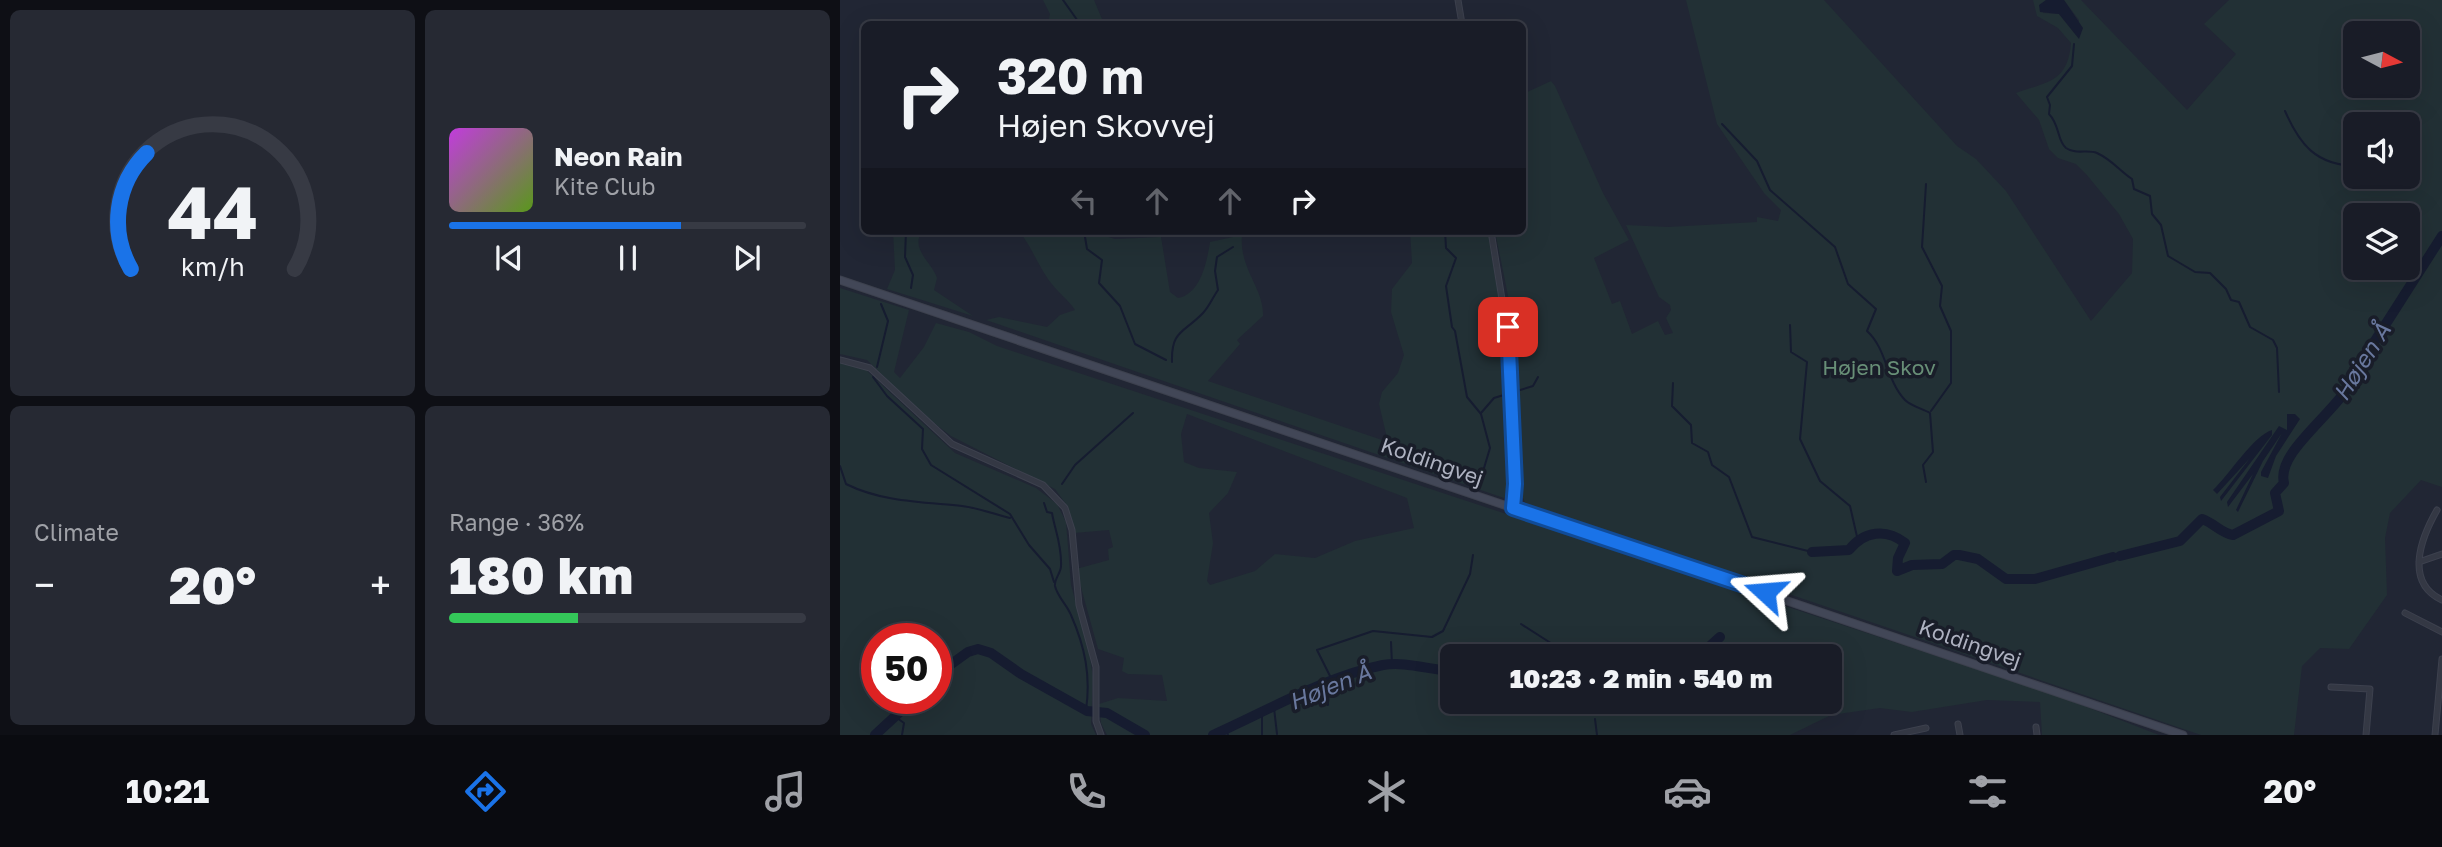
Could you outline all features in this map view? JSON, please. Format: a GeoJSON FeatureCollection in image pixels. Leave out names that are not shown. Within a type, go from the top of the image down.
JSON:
{"type":"FeatureCollection","features":[{"type":"Feature","properties":{"kind":"main road","name":"Koldingvej"},"geometry":{"type":"LineString","coordinates":[[840,280],[2178,734]]}},
{"type":"Feature","properties":{"kind":"street"},"geometry":{"type":"LineString","coordinates":[[1458,0],[1462,21]]}},
{"type":"Feature","properties":{"kind":"street"},"geometry":{"type":"LineString","coordinates":[[1492,235],[1511,355],[1513,508]]}},
{"type":"Feature","properties":{"kind":"street"},"geometry":{"type":"LineString","coordinates":[[840,360],[870,368],[953,444],[1043,485],[1060,500],[1072,530],[1077,595],[1096,667],[1096,717],[1101,735]]}},
{"type":"Feature","properties":{"kind":"street"},"geometry":{"type":"LineString","coordinates":[[2437,510],[2424,533],[2419,562],[2425,586],[2442,600]]}},
{"type":"Feature","properties":{"kind":"street"},"geometry":{"type":"LineString","coordinates":[[2419,562],[2442,554]]}},
{"type":"Feature","properties":{"kind":"street"},"geometry":{"type":"LineString","coordinates":[[2405,613],[2442,632]]}},
{"type":"Feature","properties":{"kind":"street"},"geometry":{"type":"LineString","coordinates":[[2435,735],[2442,659]]}},
{"type":"Feature","properties":{"kind":"street"},"geometry":{"type":"LineString","coordinates":[[2330,687],[2370,689],[2366,735]]}},
{"type":"Feature","properties":{"kind":"street"},"geometry":{"type":"LineString","coordinates":[[1958,723],[1960,735]]}},
{"type":"Feature","properties":{"kind":"street"},"geometry":{"type":"LineString","coordinates":[[2036,727],[2037,735]]}},
{"type":"Feature","properties":{"kind":"street"},"geometry":{"type":"LineString","coordinates":[[1894,735],[1926,728]]}},
{"type":"Feature","properties":{"kind":"green space"},"geometry":{"type":"Polygon","coordinates":[[[1043,0],[1094,0],[1103,21],[1055,21],[1049,19],[1050,14],[1043,0]]]}},
{"type":"Feature","properties":{"kind":"green space","name":"Højen Skov"},"geometry":{"type":"Polygon","coordinates":[[[1686,0],[1824,0],[1957,146],[1976,159],[2006,191],[2091,321],[2132,273],[2133,239],[2119,214],[2086,174],[2076,164],[2058,158],[2049,149],[2039,120],[2016,93],[2054,78],[2066,66],[2069,56],[2071,43],[2058,28],[2037,16],[2033,0],[2046,0],[2043,13],[2059,14],[2076,35],[2079,20],[2064,0],[2081,0],[2187,110],[2236,54],[2204,24],[2229,0],[2442,0],[2442,487],[2421,480],[2390,513],[2385,538],[2387,595],[2349,649],[2320,648],[2302,666],[2294,735],[2201,735],[1526,504],[1521,490],[1516,446],[1513,327],[1496,235],[1526,235],[1526,93],[1551,81],[1555,86],[1603,193],[1629,240],[1594,258],[1612,304],[1620,301],[1632,334],[1658,321],[1665,335],[1673,333],[1666,318],[1671,310],[1670,305],[1659,297],[1626,225],[1668,227],[1757,222],[1757,217],[1778,221],[1781,210],[1764,193],[1717,124],[1686,0]]]}},
{"type":"Feature","properties":{"kind":"green space"},"geometry":{"type":"Polygon","coordinates":[[[893,235],[920,235],[920,250],[937,278],[934,290],[973,316],[887,289],[895,270],[893,235]]]}},
{"type":"Feature","properties":{"kind":"green space"},"geometry":{"type":"Polygon","coordinates":[[[1022,235],[1105,235],[1115,239],[1161,237],[1170,292],[1178,298],[1192,290],[1202,276],[1210,242],[1242,235],[1244,258],[1260,296],[1263,316],[1237,340],[1240,344],[1208,381],[1388,442],[1379,404],[1382,392],[1398,373],[1404,355],[1391,312],[1392,289],[1412,263],[1410,235],[1489,235],[1508,358],[1511,489],[1504,498],[986,320],[999,317],[1047,327],[1060,315],[1075,310],[1048,279],[1022,235]]]}},
{"type":"Feature","properties":{"kind":"green space"},"geometry":{"type":"Polygon","coordinates":[[[840,288],[909,310],[894,372],[900,378],[924,347],[936,323],[969,332],[997,346],[2061,697],[2159,735],[2042,735],[2040,702],[1987,700],[1912,712],[1880,708],[1842,713],[1842,644],[1440,644],[1440,714],[1838,714],[1790,735],[1107,735],[1101,723],[1099,704],[1118,698],[1167,701],[1162,675],[1128,674],[1122,671],[1124,658],[1098,649],[1076,569],[1109,560],[1108,549],[1113,547],[1109,530],[1074,533],[1068,507],[1055,489],[951,436],[921,413],[867,360],[840,354],[840,288]],[[1187,414],[1181,434],[1184,462],[1199,468],[1237,472],[1228,493],[1209,513],[1213,543],[1207,581],[1210,585],[1255,571],[1275,554],[1315,558],[1355,541],[1414,528],[1407,498],[1187,414]]]}},
{"type":"Feature","properties":{"kind":"green space"},"geometry":{"type":"Polygon","coordinates":[[[840,363],[866,370],[955,453],[1036,488],[1057,504],[1066,522],[1071,585],[1089,651],[1093,677],[1091,724],[1096,735],[840,735],[840,363]]]}},
{"type":"Feature","properties":{"kind":"water"},"geometry":{"type":"Polygon","coordinates":[[[2046,0],[2064,0],[2083,28],[2079,39],[2059,14],[2040,12],[2039,5],[2046,0]]]}},
{"type":"Feature","properties":{"kind":"water"},"geometry":{"type":"Polygon","coordinates":[[[2287,414],[2295,414],[2300,419],[2276,456],[2268,478],[2261,476],[2261,472],[2282,433],[2263,461],[2238,512],[2236,510],[2253,474],[2228,507],[2227,502],[2279,426],[2287,430],[2287,414]]]}},
{"type":"Feature","properties":{"kind":"water"},"geometry":{"type":"Polygon","coordinates":[[[2272,430],[2272,435],[2221,501],[2220,497],[2250,458],[2217,494],[2213,490],[2249,448],[2272,430]]]}},
{"type":"Feature","properties":{"kind":"waterway"},"geometry":{"type":"LineString","coordinates":[[1063,0],[1078,21]]}},
{"type":"Feature","properties":{"kind":"waterway"},"geometry":{"type":"LineString","coordinates":[[2074,44],[2072,66],[2047,97],[2049,114],[2063,145],[2074,151],[2093,152],[2102,156],[2132,179],[2134,189],[2150,196],[2152,214],[2161,225],[2168,256],[2195,272],[2210,273],[2226,289],[2231,300],[2239,302],[2250,327],[2273,340],[2277,348],[2279,392]]}},
{"type":"Feature","properties":{"kind":"waterway"},"geometry":{"type":"LineString","coordinates":[[2285,111],[2297,134],[2311,151],[2330,162],[2343,165]]}},
{"type":"Feature","properties":{"kind":"waterway"},"geometry":{"type":"LineString","coordinates":[[1722,124],[1757,161],[1770,190],[1835,247],[1848,284],[1876,309],[1867,331],[1879,347],[1899,392],[1908,402],[1930,413],[1933,452],[1923,465],[1926,482]]}},
{"type":"Feature","properties":{"kind":"waterway"},"geometry":{"type":"LineString","coordinates":[[1926,184],[1922,247],[1942,286],[1940,306],[1951,331],[1951,383],[1931,411]]}},
{"type":"Feature","properties":{"kind":"waterway"},"geometry":{"type":"LineString","coordinates":[[906,235],[905,257],[913,275],[911,288]]}},
{"type":"Feature","properties":{"kind":"waterway"},"geometry":{"type":"LineString","coordinates":[[1085,235],[1087,249],[1102,260],[1099,283],[1120,306],[1135,344],[1166,360]]}},
{"type":"Feature","properties":{"kind":"waterway"},"geometry":{"type":"LineString","coordinates":[[1445,235],[1446,248],[1456,258],[1446,286],[1452,327],[1467,397],[1481,414],[1490,448],[1484,468]]}},
{"type":"Feature","properties":{"kind":"waterway","name":"Højen Å"},"geometry":{"type":"LineString","coordinates":[[2120,556],[2180,541],[2202,519],[2233,535],[2279,511],[2275,493],[2284,483],[2284,470],[2290,456],[2351,383],[2357,369],[2442,236]]}},
{"type":"Feature","properties":{"kind":"waterway"},"geometry":{"type":"LineString","coordinates":[[1172,362],[1176,338],[1205,311],[1218,290],[1215,271],[1217,257],[1233,247]]}},
{"type":"Feature","properties":{"kind":"waterway"},"geometry":{"type":"LineString","coordinates":[[877,367],[888,321],[881,304]]}},
{"type":"Feature","properties":{"kind":"waterway"},"geometry":{"type":"LineString","coordinates":[[1790,325],[1791,352],[1807,362],[1800,439],[1820,481],[1850,506],[1858,541]]}},
{"type":"Feature","properties":{"kind":"waterway"},"geometry":{"type":"LineString","coordinates":[[873,377],[887,396],[923,429],[922,449],[931,465],[1010,514],[1029,545],[1050,569],[1054,582]]}},
{"type":"Feature","properties":{"kind":"waterway"},"geometry":{"type":"LineString","coordinates":[[1517,391],[1533,386],[1538,377]]}},
{"type":"Feature","properties":{"kind":"waterway"},"geometry":{"type":"LineString","coordinates":[[1673,383],[1672,406],[1691,425],[1692,443],[1708,452],[1712,465],[1729,477],[1752,537],[1812,552]]}},
{"type":"Feature","properties":{"kind":"waterway"},"geometry":{"type":"LineString","coordinates":[[1481,413],[1494,398],[1507,394]]}},
{"type":"Feature","properties":{"kind":"waterway"},"geometry":{"type":"LineString","coordinates":[[1062,484],[1075,465],[1133,413]]}},
{"type":"Feature","properties":{"kind":"waterway"},"geometry":{"type":"LineString","coordinates":[[840,466],[846,484],[860,490],[903,500],[968,507],[1010,518]]}},
{"type":"Feature","properties":{"kind":"waterway"},"geometry":{"type":"LineString","coordinates":[[1044,503],[1047,512],[1052,513],[1060,551],[1061,569],[1055,586],[1076,627],[1086,662],[1086,710]]}},
{"type":"Feature","properties":{"kind":"waterway","name":"Højen Å"},"geometry":{"type":"LineString","coordinates":[[1812,552],[1849,550],[1868,535],[1883,534],[1905,543],[1898,558],[1897,571],[1912,565],[1942,564],[1954,555],[1959,555],[1978,559],[2006,579],[2035,579],[2113,557]]}},
{"type":"Feature","properties":{"kind":"waterway"},"geometry":{"type":"LineString","coordinates":[[1333,682],[1317,650],[1373,631],[1432,637],[1443,631],[1470,574],[1473,555]]}},
{"type":"Feature","properties":{"kind":"waterway"},"geometry":{"type":"LineString","coordinates":[[1521,624],[1552,644]]}},
{"type":"Feature","properties":{"kind":"waterway","name":"Højen Å"},"geometry":{"type":"LineString","coordinates":[[1712,644],[1720,637]]}},
{"type":"Feature","properties":{"kind":"waterway"},"geometry":{"type":"LineString","coordinates":[[1391,642],[1392,665]]}},
{"type":"Feature","properties":{"kind":"waterway","name":"Højen Å"},"geometry":{"type":"LineString","coordinates":[[952,664],[968,652],[978,649],[991,653],[1021,674],[1087,711],[1107,713],[1145,735]]}},
{"type":"Feature","properties":{"kind":"waterway","name":"Højen Å"},"geometry":{"type":"LineString","coordinates":[[1213,735],[1318,686],[1362,670],[1400,664],[1440,669]]}},
{"type":"Feature","properties":{"kind":"waterway"},"geometry":{"type":"LineString","coordinates":[[1325,685],[1328,705]]}},
{"type":"Feature","properties":{"kind":"waterway"},"geometry":{"type":"LineString","coordinates":[[1274,708],[1277,734]]}},
{"type":"Feature","properties":{"kind":"waterway"},"geometry":{"type":"LineString","coordinates":[[1262,713],[1262,735]]}},
{"type":"Feature","properties":{"kind":"waterway","name":"Højen Å"},"geometry":{"type":"LineString","coordinates":[[875,735],[898,714]]}},
{"type":"Feature","properties":{"kind":"waterway"},"geometry":{"type":"LineString","coordinates":[[897,718],[904,723],[902,735]]}},
{"type":"Feature","properties":{"kind":"waterway"},"geometry":{"type":"LineString","coordinates":[[1595,719],[1597,735]]}},
{"type":"Feature","properties":{"kind":"waterway","name":"Højen Å"},"geometry":{"type":"LineString","coordinates":[[1226,729],[1228,735]]}},
{"type":"Feature","properties":{"kind":"route"},"geometry":{"type":"LineString","coordinates":[[1508,327],[1515,484],[1513,508],[1765,592]]}}]}
